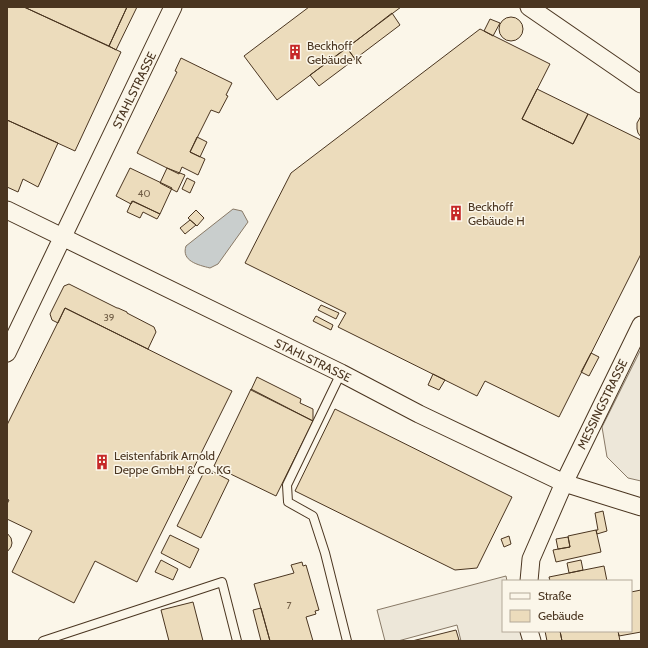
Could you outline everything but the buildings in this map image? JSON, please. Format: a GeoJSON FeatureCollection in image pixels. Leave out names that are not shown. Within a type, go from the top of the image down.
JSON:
{"type":"FeatureCollection","features":[{"type":"Feature","properties":{"kind":"street","name":"STAHLSTRASSE"},"geometry":{"type":"LineString","coordinates":[[63,237],[173,7]]}},
{"type":"Feature","properties":{"kind":"street"},"geometry":{"type":"LineString","coordinates":[[529,7],[641,84]]}},
{"type":"Feature","properties":{"kind":"street","name":"STAHLSTRASSE"},"geometry":{"type":"LineString","coordinates":[[7,210],[341,373],[419,414],[564,483],[641,507]]}},
{"type":"Feature","properties":{"kind":"street"},"geometry":{"type":"LineString","coordinates":[[7,353],[63,237]]}},
{"type":"Feature","properties":{"kind":"street","name":"MESSINGSTRASSE"},"geometry":{"type":"LineString","coordinates":[[564,483],[641,325]]}},
{"type":"Feature","properties":{"kind":"street"},"geometry":{"type":"LineString","coordinates":[[529,580],[531,559],[564,483]]}},
{"type":"Feature","properties":{"kind":"lane"},"geometry":{"type":"LineString","coordinates":[[341,373],[287,485],[288,502],[313,516],[325,553],[347,641]]}},
{"type":"Feature","properties":{"kind":"lane"},"geometry":{"type":"LineString","coordinates":[[43,641],[222,582],[237,641]]}},
{"type":"Feature","properties":{"kind":"shaded area"},"geometry":{"type":"Polygon","coordinates":[[[233,209],[242,211],[248,222],[218,264],[210,268],[196,264],[188,259],[185,251],[186,246],[233,209]]]}},
{"type":"Feature","properties":{"kind":"shaded area"},"geometry":{"type":"Polygon","coordinates":[[[641,349],[641,481],[628,478],[607,457],[602,427],[641,349]]]}},
{"type":"Feature","properties":{"kind":"shaded area"},"geometry":{"type":"Polygon","coordinates":[[[506,576],[507,580],[502,580],[502,632],[520,632],[523,641],[461,641],[457,625],[398,641],[385,641],[377,610],[506,576]]]}},
{"type":"Feature","properties":{"kind":"place","name":"Beckhoff Gebäude K"},"geometry":{"type":"Point","coordinates":[295,52]}},
{"type":"Feature","properties":{"kind":"place","name":"Beckhoff Gebäude H"},"geometry":{"type":"Point","coordinates":[456,213]}},
{"type":"Feature","properties":{"kind":"place","name":"Leistenfabrik Arnold Deppe GmbH & Co. KG"},"geometry":{"type":"Point","coordinates":[102,462]}}]}
